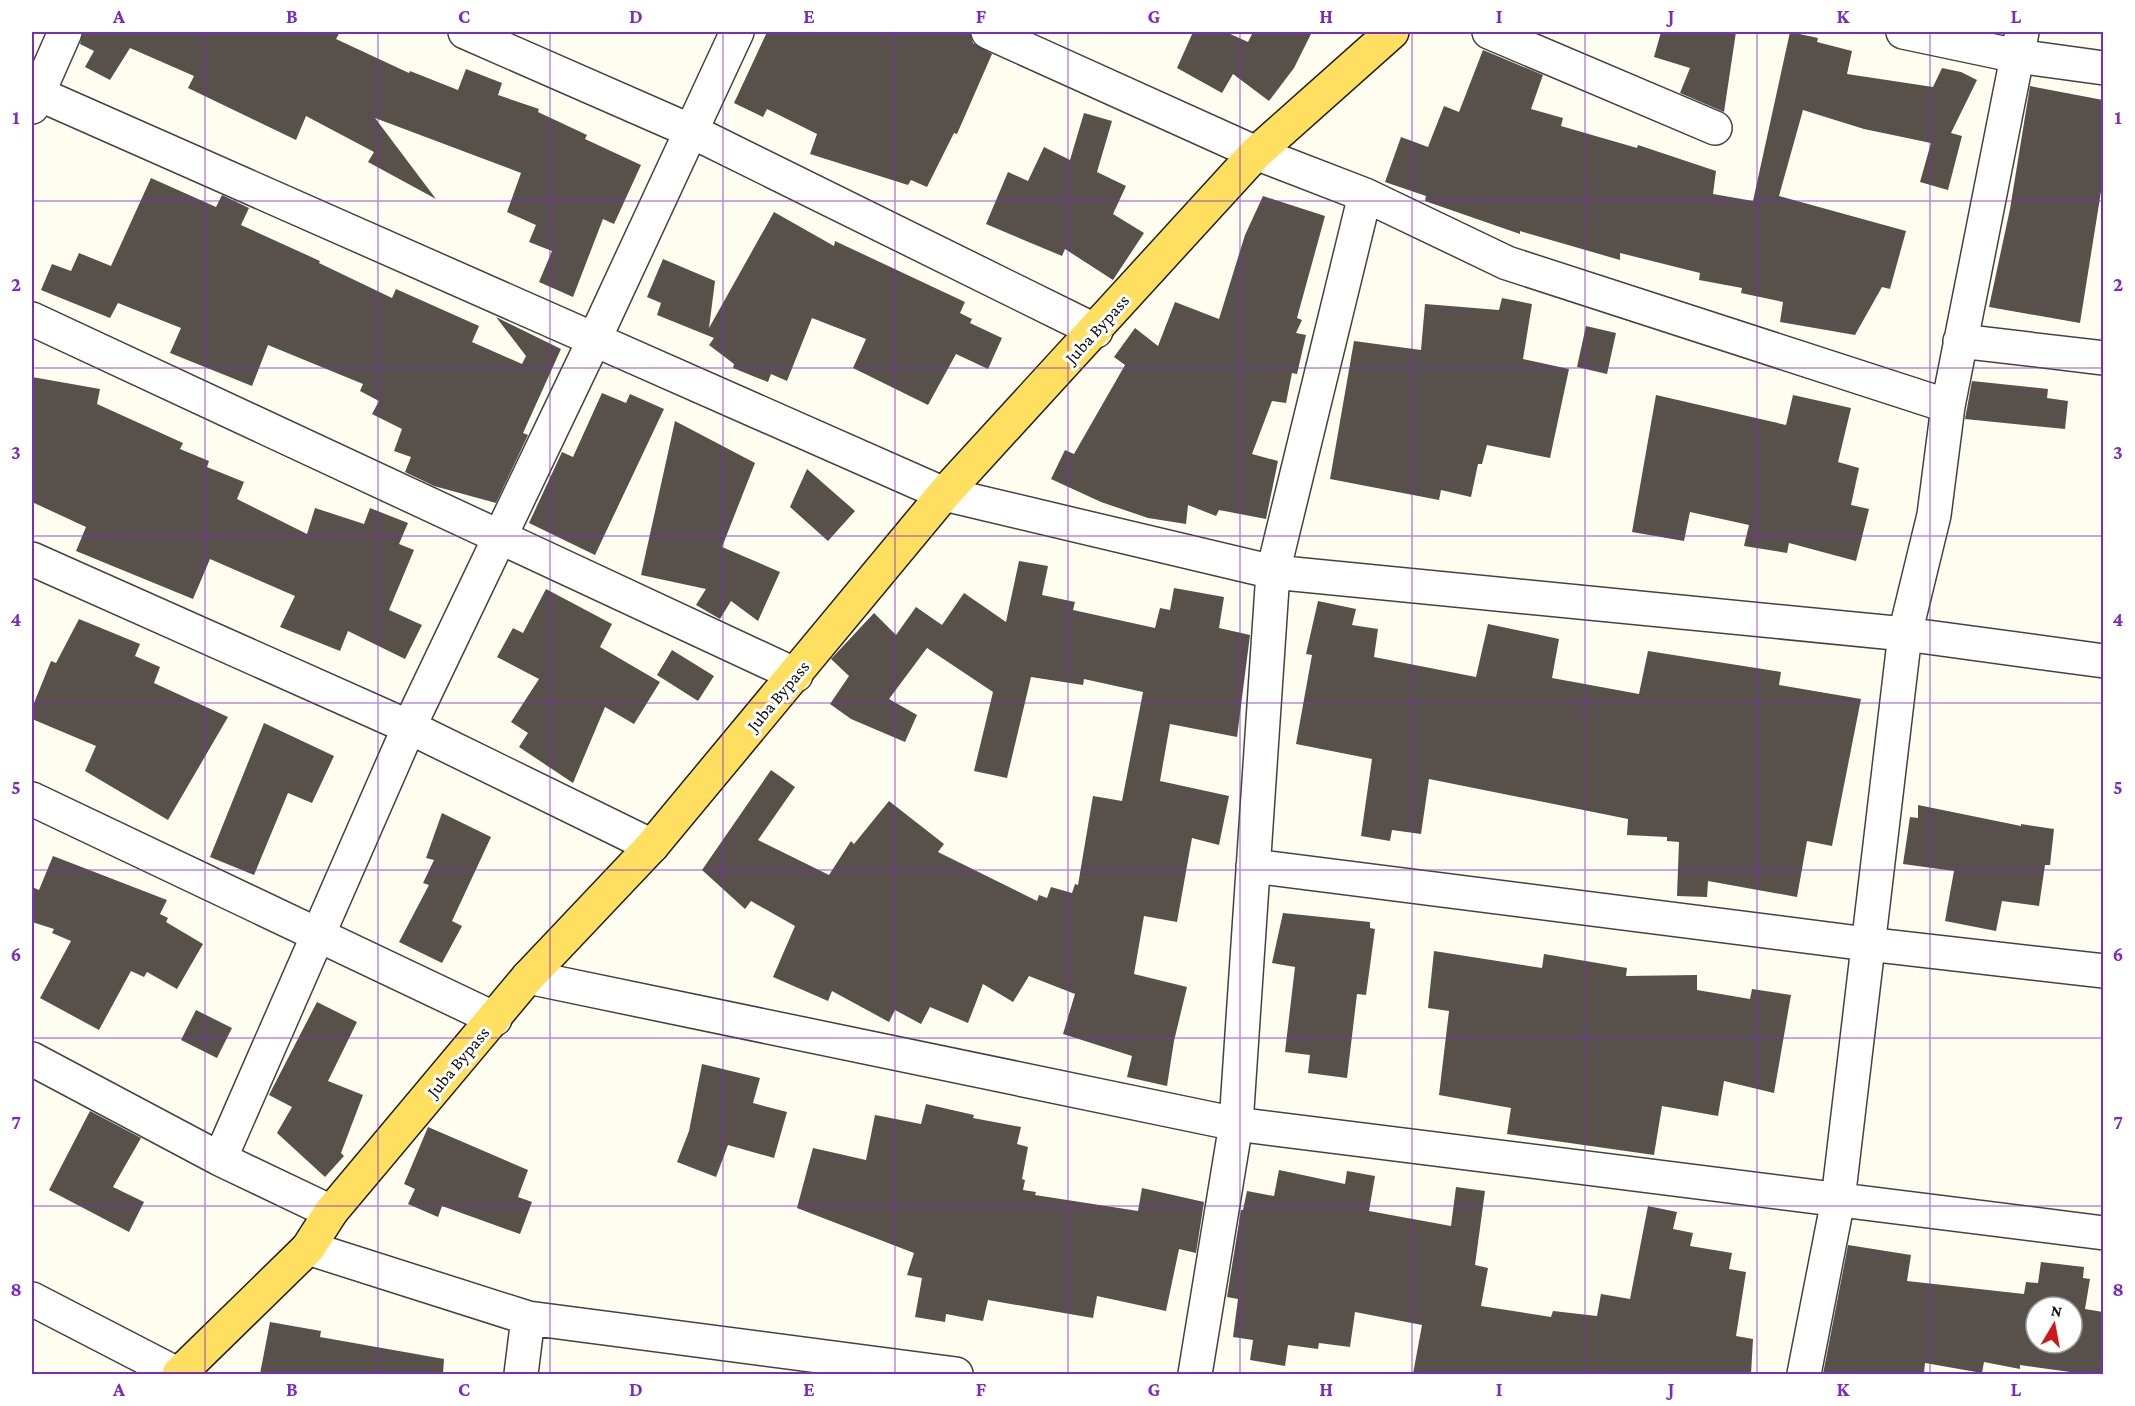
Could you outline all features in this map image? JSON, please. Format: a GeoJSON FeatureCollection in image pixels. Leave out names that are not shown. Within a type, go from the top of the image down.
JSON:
{"type":"FeatureCollection","features":[{"type":"Feature","properties":{"kind":"main road","name":"Juba Bypass"},"geometry":{"type":"LineString","coordinates":[[178,1374],[308,1248],[331,1212],[528,977],[652,846],[944,494],[1096,331],[1256,153],[1392,32]]}},
{"type":"Feature","properties":{"kind":"street"},"geometry":{"type":"LineString","coordinates":[[65,32],[33,98],[595,338],[944,494],[1273,572],[1905,634],[2103,662]]}},
{"type":"Feature","properties":{"kind":"street"},"geometry":{"type":"LineString","coordinates":[[465,32],[690,131],[1096,331]]}},
{"type":"Feature","properties":{"kind":"street"},"geometry":{"type":"LineString","coordinates":[[220,1159],[409,727],[595,338],[737,32]]}},
{"type":"Feature","properties":{"kind":"street"},"geometry":{"type":"LineString","coordinates":[[988,32],[1256,153],[1365,195],[1507,263],[1948,406]]}},
{"type":"Feature","properties":{"kind":"street"},"geometry":{"type":"LineString","coordinates":[[1489,32],[1715,128]]}},
{"type":"Feature","properties":{"kind":"street"},"geometry":{"type":"LineString","coordinates":[[1904,32],[2019,44],[2103,68]]}},
{"type":"Feature","properties":{"kind":"street"},"geometry":{"type":"LineString","coordinates":[[1804,1374],[1839,1200],[1905,634],[1934,515],[1948,406],[2019,44]]}},
{"type":"Feature","properties":{"kind":"street"},"geometry":{"type":"LineString","coordinates":[[1195,1374],[1236,1124],[1273,572],[1365,195]]}},
{"type":"Feature","properties":{"kind":"street"},"geometry":{"type":"LineString","coordinates":[[32,319],[796,675]]}},
{"type":"Feature","properties":{"kind":"street"},"geometry":{"type":"LineString","coordinates":[[1960,341],[2103,358]]}},
{"type":"Feature","properties":{"kind":"street"},"geometry":{"type":"LineString","coordinates":[[32,559],[409,727],[652,846]]}},
{"type":"Feature","properties":{"kind":"street"},"geometry":{"type":"LineString","coordinates":[[32,799],[319,937],[495,1018]]}},
{"type":"Feature","properties":{"kind":"street"},"geometry":{"type":"LineString","coordinates":[[1253,866],[1868,944],[2103,971]]}},
{"type":"Feature","properties":{"kind":"street"},"geometry":{"type":"LineString","coordinates":[[528,977],[1236,1124],[2103,1233]]}},
{"type":"Feature","properties":{"kind":"street"},"geometry":{"type":"LineString","coordinates":[[32,1059],[220,1159],[331,1212]]}},
{"type":"Feature","properties":{"kind":"street"},"geometry":{"type":"LineString","coordinates":[[308,1248],[528,1318],[956,1374]]}},
{"type":"Feature","properties":{"kind":"street"},"geometry":{"type":"LineString","coordinates":[[32,1299],[178,1374]]}},
{"type":"Feature","properties":{"kind":"street"},"geometry":{"type":"LineString","coordinates":[[521,1374],[528,1318]]}},
{"type":"Feature","properties":{"kind":"building"},"geometry":{"type":"Polygon","coordinates":[[[83,32],[340,32],[336,39],[409,73],[410,71],[458,90],[466,69],[502,83],[498,95],[539,109],[538,112],[587,135],[585,139],[641,165],[614,224],[603,219],[573,297],[539,282],[552,251],[529,242],[536,225],[507,212],[521,173],[375,118],[436,199],[368,162],[374,152],[306,116],[296,140],[188,88],[194,76],[130,48],[110,80],[85,67],[94,51],[80,44],[83,32]]]}},
{"type":"Feature","properties":{"kind":"building"},"geometry":{"type":"Polygon","coordinates":[[[767,32],[970,32],[973,43],[992,54],[957,134],[954,133],[927,187],[911,180],[908,185],[810,154],[817,134],[767,109],[763,117],[734,103],[767,32]]]}},
{"type":"Feature","properties":{"kind":"building"},"geometry":{"type":"Polygon","coordinates":[[[1193,32],[1226,32],[1248,42],[1253,32],[1312,32],[1294,68],[1269,101],[1233,74],[1222,93],[1177,68],[1193,32]]]}},
{"type":"Feature","properties":{"kind":"building"},"geometry":{"type":"Polygon","coordinates":[[[1661,32],[1736,32],[1724,112],[1680,93],[1690,68],[1654,57],[1661,32]]]}},
{"type":"Feature","properties":{"kind":"building"},"geometry":{"type":"Polygon","coordinates":[[[1790,32],[1818,38],[1817,42],[1852,51],[1847,74],[1933,87],[1942,68],[1961,72],[1977,80],[1951,133],[1962,136],[1948,190],[1920,182],[1931,143],[1864,129],[1803,110],[1779,196],[1906,231],[1890,289],[1882,287],[1855,335],[1780,322],[1783,302],[1741,293],[1742,288],[1699,280],[1700,273],[1620,253],[1620,260],[1520,231],[1520,234],[1425,201],[1426,196],[1385,182],[1401,137],[1428,147],[1444,106],[1459,112],[1483,50],[1543,75],[1531,109],[1563,118],[1561,126],[1637,148],[1638,145],[1716,171],[1713,194],[1753,201],[1790,32]]]}},
{"type":"Feature","properties":{"kind":"building"},"geometry":{"type":"Polygon","coordinates":[[[2030,86],[2103,100],[2103,179],[2080,323],[1989,307],[2010,209],[2030,86]]]}},
{"type":"Feature","properties":{"kind":"building"},"geometry":{"type":"Polygon","coordinates":[[[1084,113],[1112,121],[1097,172],[1126,186],[1113,214],[1144,233],[1113,280],[1065,249],[1062,256],[986,224],[1008,172],[1028,181],[1044,147],[1070,160],[1084,113]]]}},
{"type":"Feature","properties":{"kind":"building"},"geometry":{"type":"Polygon","coordinates":[[[151,178],[216,207],[222,195],[249,208],[241,225],[320,261],[319,263],[392,298],[396,289],[479,326],[472,342],[522,364],[526,356],[496,317],[561,349],[523,433],[528,435],[496,503],[434,486],[405,472],[411,457],[394,451],[402,429],[372,414],[379,401],[360,391],[363,384],[268,345],[252,386],[170,353],[181,328],[118,303],[110,318],[41,290],[52,264],[71,271],[79,253],[111,266],[151,178]]]}},
{"type":"Feature","properties":{"kind":"building"},"geometry":{"type":"Polygon","coordinates":[[[1263,196],[1325,216],[1297,318],[1302,320],[1296,333],[1306,335],[1297,374],[1292,373],[1286,403],[1272,401],[1252,454],[1278,461],[1266,519],[1219,510],[1216,516],[1188,505],[1186,524],[1148,518],[1101,502],[1051,479],[1065,450],[1074,454],[1125,365],[1114,357],[1135,328],[1158,346],[1175,302],[1219,319],[1245,235],[1263,196]]]}},
{"type":"Feature","properties":{"kind":"building"},"geometry":{"type":"Polygon","coordinates":[[[774,212],[834,246],[835,241],[965,302],[960,313],[972,319],[970,323],[1002,338],[988,369],[956,354],[928,405],[853,368],[866,339],[812,318],[787,381],[771,374],[768,382],[733,368],[734,364],[709,345],[714,338],[657,315],[661,303],[647,297],[663,259],[715,281],[709,328],[774,212]]]}},
{"type":"Feature","properties":{"kind":"building"},"geometry":{"type":"Polygon","coordinates":[[[1502,298],[1532,304],[1523,359],[1569,369],[1550,458],[1487,445],[1482,464],[1478,464],[1471,497],[1441,490],[1439,500],[1330,479],[1354,341],[1421,350],[1425,304],[1499,310],[1502,298]]]}},
{"type":"Feature","properties":{"kind":"building"},"geometry":{"type":"Polygon","coordinates":[[[1586,326],[1616,333],[1607,374],[1577,367],[1586,326]]]}},
{"type":"Feature","properties":{"kind":"building"},"geometry":{"type":"Polygon","coordinates":[[[32,377],[100,389],[97,404],[183,443],[180,449],[209,461],[207,467],[244,482],[237,499],[307,534],[315,508],[364,524],[370,508],[408,523],[399,544],[414,550],[389,610],[422,625],[405,659],[348,631],[340,651],[280,627],[295,596],[210,559],[193,599],[76,551],[86,527],[32,502],[32,377]]]}},
{"type":"Feature","properties":{"kind":"building"},"geometry":{"type":"Polygon","coordinates":[[[1972,381],[2048,389],[2047,398],[2068,401],[2065,429],[1965,419],[1972,381]]]}},
{"type":"Feature","properties":{"kind":"building"},"geometry":{"type":"Polygon","coordinates":[[[602,393],[626,403],[630,394],[664,409],[595,555],[529,523],[562,452],[573,457],[602,393]]]}},
{"type":"Feature","properties":{"kind":"building"},"geometry":{"type":"Polygon","coordinates":[[[1656,395],[1786,425],[1793,395],[1851,408],[1838,462],[1859,468],[1851,505],[1869,509],[1856,561],[1789,543],[1787,553],[1744,546],[1749,525],[1690,512],[1684,541],[1632,532],[1656,395]]]}},
{"type":"Feature","properties":{"kind":"building"},"geometry":{"type":"Polygon","coordinates":[[[675,421],[755,463],[722,547],[780,572],[758,621],[731,601],[720,619],[696,605],[706,589],[641,575],[675,421]]]}},
{"type":"Feature","properties":{"kind":"building"},"geometry":{"type":"Polygon","coordinates":[[[807,469],[855,511],[828,541],[790,507],[807,469]]]}},
{"type":"Feature","properties":{"kind":"building"},"geometry":{"type":"Polygon","coordinates":[[[1019,561],[1048,566],[1042,595],[1075,602],[1073,610],[1155,628],[1160,608],[1170,610],[1174,588],[1224,597],[1219,628],[1250,635],[1237,737],[1170,724],[1160,781],[1229,796],[1219,845],[1192,838],[1177,922],[1144,916],[1134,974],[1187,987],[1174,1041],[1167,1086],[1127,1077],[1132,1056],[1063,1034],[1075,994],[1029,976],[1013,1002],[983,984],[968,1023],[930,1007],[921,1024],[895,1010],[889,1022],[832,991],[828,1001],[773,977],[795,926],[751,901],[745,909],[702,870],[771,770],[795,787],[758,840],[829,875],[851,841],[854,844],[889,801],[944,844],[938,852],[1037,901],[1039,895],[1047,898],[1051,887],[1072,893],[1075,884],[1078,885],[1093,796],[1122,801],[1143,692],[1084,679],[1083,685],[1031,677],[1007,778],[974,771],[993,692],[927,648],[889,699],[917,715],[905,742],[851,719],[830,704],[849,676],[831,659],[874,613],[896,635],[916,607],[942,625],[964,593],[1006,622],[1019,561]]]}},
{"type":"Feature","properties":{"kind":"building"},"geometry":{"type":"Polygon","coordinates":[[[546,589],[612,624],[600,647],[660,682],[634,724],[605,707],[573,783],[519,747],[528,733],[511,722],[539,679],[497,657],[513,628],[523,633],[546,589]]]}},
{"type":"Feature","properties":{"kind":"building"},"geometry":{"type":"Polygon","coordinates":[[[1318,601],[1356,609],[1352,625],[1378,629],[1374,657],[1476,677],[1488,624],[1559,639],[1552,678],[1639,694],[1648,651],[1781,672],[1779,685],[1861,699],[1832,846],[1807,841],[1797,897],[1708,881],[1707,897],[1677,896],[1679,842],[1667,841],[1667,837],[1627,835],[1628,819],[1429,779],[1421,834],[1392,830],[1390,841],[1361,836],[1372,759],[1296,744],[1312,655],[1306,654],[1318,601]]]}},
{"type":"Feature","properties":{"kind":"building"},"geometry":{"type":"Polygon","coordinates":[[[79,619],[140,644],[135,656],[160,667],[154,683],[228,717],[168,820],[85,771],[96,746],[32,719],[32,708],[51,661],[56,663],[79,619]]]}},
{"type":"Feature","properties":{"kind":"building"},"geometry":{"type":"Polygon","coordinates":[[[672,650],[714,676],[698,701],[657,675],[672,650]]]}},
{"type":"Feature","properties":{"kind":"building"},"geometry":{"type":"Polygon","coordinates":[[[264,723],[334,756],[312,803],[288,793],[254,875],[210,857],[264,723]]]}},
{"type":"Feature","properties":{"kind":"building"},"geometry":{"type":"Polygon","coordinates":[[[1918,805],[2021,826],[2021,824],[2054,829],[2050,865],[2045,865],[2039,906],[2002,901],[1996,931],[1945,921],[1954,871],[1903,864],[1910,817],[1918,818],[1918,805]]]}},
{"type":"Feature","properties":{"kind":"building"},"geometry":{"type":"Polygon","coordinates":[[[442,813],[491,837],[452,921],[462,926],[442,963],[399,942],[429,885],[423,883],[434,860],[426,858],[442,813]]]}},
{"type":"Feature","properties":{"kind":"building"},"geometry":{"type":"Polygon","coordinates":[[[53,856],[167,900],[160,914],[168,918],[166,922],[203,944],[177,989],[147,972],[144,977],[131,971],[99,1030],[40,998],[71,941],[52,933],[54,929],[32,922],[32,887],[39,890],[53,856]]]}},
{"type":"Feature","properties":{"kind":"building"},"geometry":{"type":"Polygon","coordinates":[[[1283,913],[1370,922],[1370,928],[1375,929],[1366,995],[1357,994],[1347,1078],[1308,1073],[1310,1055],[1285,1052],[1295,967],[1272,963],[1283,913]]]}},
{"type":"Feature","properties":{"kind":"building"},"geometry":{"type":"Polygon","coordinates":[[[1434,951],[1542,968],[1544,954],[1627,968],[1626,976],[1697,975],[1697,990],[1750,999],[1752,989],[1791,995],[1774,1093],[1724,1081],[1718,1116],[1662,1106],[1654,1155],[1507,1134],[1511,1108],[1439,1095],[1449,1011],[1428,1008],[1434,951]]]}},
{"type":"Feature","properties":{"kind":"building"},"geometry":{"type":"Polygon","coordinates":[[[317,1002],[357,1022],[328,1081],[363,1095],[341,1153],[344,1156],[325,1177],[277,1133],[292,1107],[269,1095],[317,1002]]]}},
{"type":"Feature","properties":{"kind":"building"},"geometry":{"type":"Polygon","coordinates":[[[196,1010],[232,1028],[217,1058],[181,1040],[196,1010]]]}},
{"type":"Feature","properties":{"kind":"building"},"geometry":{"type":"Polygon","coordinates":[[[702,1064],[760,1078],[753,1103],[787,1112],[774,1158],[728,1145],[716,1177],[677,1162],[689,1131],[702,1064]]]}},
{"type":"Feature","properties":{"kind":"building"},"geometry":{"type":"Polygon","coordinates":[[[926,1104],[974,1115],[973,1118],[1021,1127],[1017,1144],[1028,1147],[1022,1179],[1025,1180],[1023,1190],[1036,1192],[1035,1195],[1138,1211],[1142,1188],[1204,1202],[1196,1253],[1179,1249],[1166,1311],[1097,1296],[1093,1318],[988,1300],[983,1321],[946,1314],[945,1322],[915,1317],[922,1278],[907,1275],[914,1253],[797,1208],[813,1148],[866,1160],[875,1115],[921,1124],[926,1104]]]}},
{"type":"Feature","properties":{"kind":"building"},"geometry":{"type":"Polygon","coordinates":[[[90,1111],[141,1138],[113,1187],[144,1202],[129,1232],[49,1190],[90,1111]]]}},
{"type":"Feature","properties":{"kind":"building"},"geometry":{"type":"Polygon","coordinates":[[[428,1127],[528,1170],[518,1197],[532,1202],[520,1234],[442,1206],[438,1217],[408,1204],[415,1189],[404,1184],[428,1127]]]}},
{"type":"Feature","properties":{"kind":"building"},"geometry":{"type":"Polygon","coordinates":[[[1279,1170],[1345,1184],[1347,1171],[1375,1176],[1369,1211],[1451,1226],[1456,1187],[1485,1191],[1475,1265],[1488,1268],[1481,1306],[1551,1317],[1553,1311],[1597,1316],[1601,1294],[1630,1299],[1648,1206],[1677,1212],[1673,1229],[1693,1233],[1690,1246],[1732,1253],[1729,1269],[1746,1272],[1736,1336],[1753,1339],[1751,1374],[1413,1374],[1422,1325],[1355,1312],[1350,1347],[1319,1343],[1318,1349],[1288,1345],[1285,1366],[1250,1360],[1253,1340],[1233,1337],[1238,1299],[1227,1297],[1241,1210],[1243,1210],[1247,1191],[1274,1196],[1279,1170]]]}},
{"type":"Feature","properties":{"kind":"building"},"geometry":{"type":"Polygon","coordinates":[[[1848,1245],[1911,1255],[1907,1281],[2024,1294],[2026,1282],[2038,1283],[2041,1262],[2084,1267],[2083,1278],[2090,1279],[2085,1309],[2103,1312],[2103,1374],[2085,1374],[2020,1365],[2020,1369],[1984,1362],[1982,1373],[1925,1363],[1924,1374],[1823,1374],[1848,1245]]]}},
{"type":"Feature","properties":{"kind":"building"},"geometry":{"type":"Polygon","coordinates":[[[270,1322],[321,1331],[320,1337],[444,1359],[443,1374],[260,1374],[270,1322]]]}}]}
